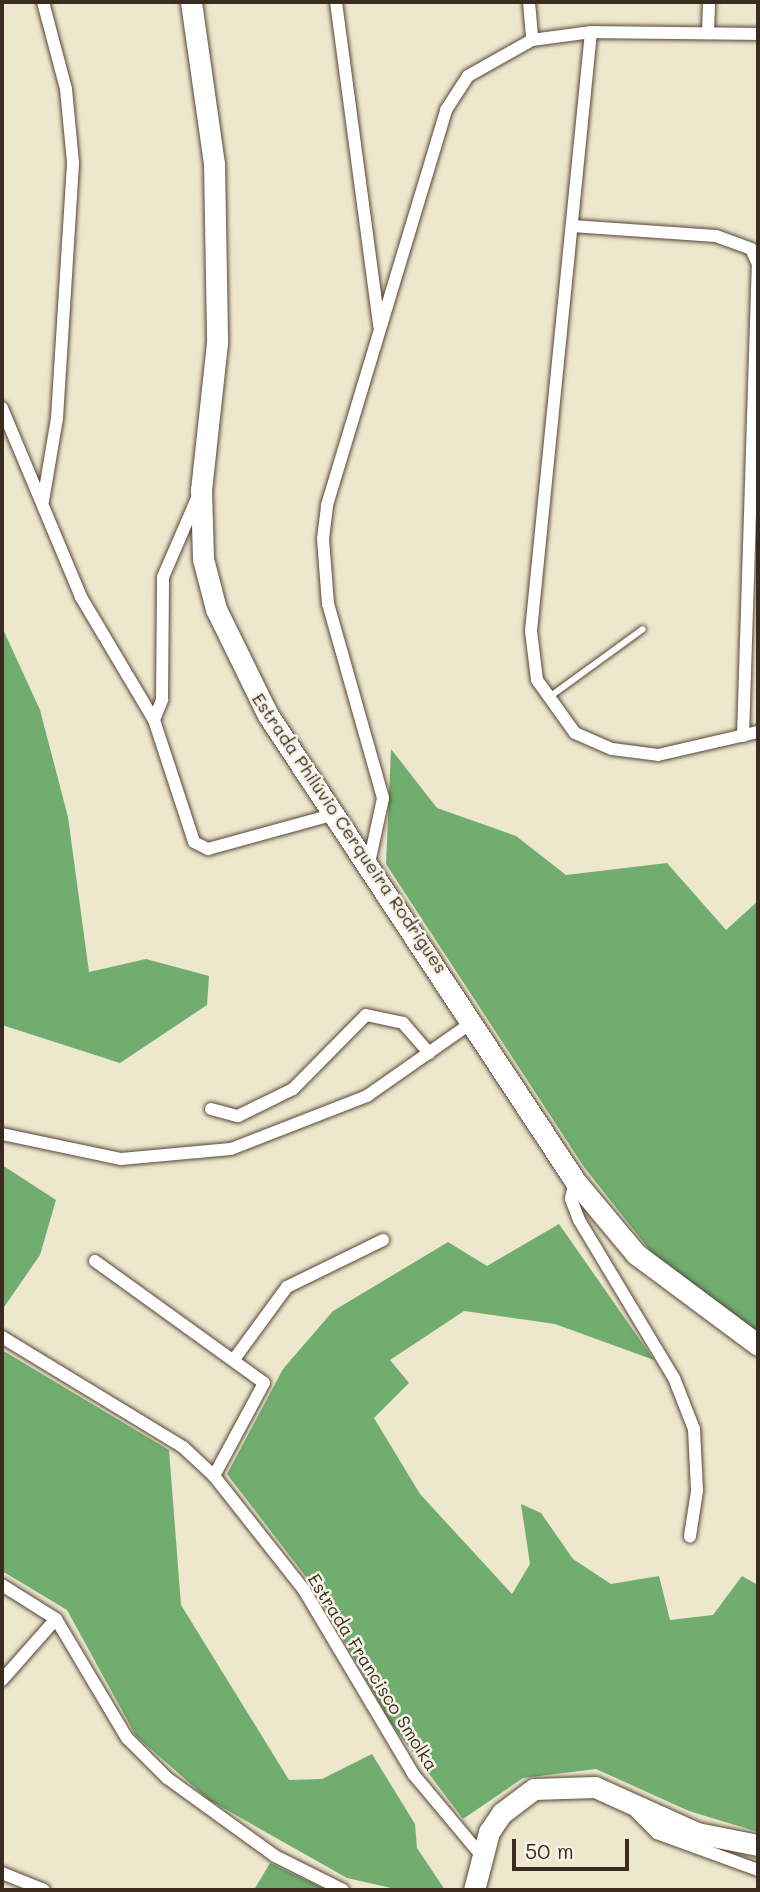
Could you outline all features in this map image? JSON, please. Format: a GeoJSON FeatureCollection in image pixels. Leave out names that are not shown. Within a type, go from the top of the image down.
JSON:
{"type":"FeatureCollection","features":[{"type":"Feature","properties":{"kind":"main road","name":"Estrada Philúvio Cerqueira Rodrigues"},"geometry":{"type":"LineString","coordinates":[[191,2],[215,177],[218,343],[201,490],[203,559],[216,609],[268,715],[474,1020],[575,1181],[636,1254],[758,1345]]}},
{"type":"Feature","properties":{"kind":"main road"},"geometry":{"type":"LineString","coordinates":[[474,1890],[480,1854],[502,1813],[534,1789],[595,1787],[697,1833],[758,1845]]}},
{"type":"Feature","properties":{"kind":"street"},"geometry":{"type":"LineString","coordinates":[[43,2],[68,102],[73,162],[57,418],[43,502]]}},
{"type":"Feature","properties":{"kind":"street"},"geometry":{"type":"LineString","coordinates":[[336,2],[380,333]]}},
{"type":"Feature","properties":{"kind":"street"},"geometry":{"type":"LineString","coordinates":[[529,2],[532,40]]}},
{"type":"Feature","properties":{"kind":"street"},"geometry":{"type":"LineString","coordinates":[[708,33],[709,2]]}},
{"type":"Feature","properties":{"kind":"street"},"geometry":{"type":"LineString","coordinates":[[369,863],[383,798],[328,604],[323,539],[327,505],[446,110],[468,76],[532,40],[591,32],[758,34]]}},
{"type":"Feature","properties":{"kind":"street"},"geometry":{"type":"LineString","coordinates":[[591,32],[531,631],[537,680],[546,699],[575,733],[611,749],[658,755],[758,732]]}},
{"type":"Feature","properties":{"kind":"street"},"geometry":{"type":"LineString","coordinates":[[572,226],[716,236],[751,249],[758,265],[743,736]]}},
{"type":"Feature","properties":{"kind":"street"},"geometry":{"type":"LineString","coordinates":[[2,408],[81,597],[154,720],[183,821],[201,848],[335,814]]}},
{"type":"Feature","properties":{"kind":"street"},"geometry":{"type":"LineString","coordinates":[[154,720],[162,699],[163,577],[201,490]]}},
{"type":"Feature","properties":{"kind":"street"},"geometry":{"type":"LineString","coordinates":[[211,1109],[238,1116],[293,1089],[366,1015],[403,1023],[429,1053]]}},
{"type":"Feature","properties":{"kind":"street"},"geometry":{"type":"LineString","coordinates":[[2,1134],[121,1159],[231,1149],[367,1096],[474,1020]]}},
{"type":"Feature","properties":{"kind":"street"},"geometry":{"type":"LineString","coordinates":[[575,1181],[571,1199],[579,1220],[674,1378],[694,1429],[697,1491],[690,1536]]}},
{"type":"Feature","properties":{"kind":"street"},"geometry":{"type":"LineString","coordinates":[[235,1358],[286,1286],[383,1240]]}},
{"type":"Feature","properties":{"kind":"street"},"geometry":{"type":"LineString","coordinates":[[95,1261],[235,1358],[264,1382],[214,1476]]}},
{"type":"Feature","properties":{"kind":"street","name":"Estrada Francisco Smolka"},"geometry":{"type":"LineString","coordinates":[[2,1337],[183,1447],[214,1476],[304,1590],[414,1775],[480,1854]]}},
{"type":"Feature","properties":{"kind":"street"},"geometry":{"type":"LineString","coordinates":[[2,1585],[56,1619],[127,1738],[167,1778],[275,1856],[343,1890]]}},
{"type":"Feature","properties":{"kind":"street"},"geometry":{"type":"LineString","coordinates":[[2,1679],[56,1619]]}},
{"type":"Feature","properties":{"kind":"street"},"geometry":{"type":"LineString","coordinates":[[623,1799],[657,1832],[758,1870]]}},
{"type":"Feature","properties":{"kind":"street"},"geometry":{"type":"LineString","coordinates":[[2,1873],[44,1890]]}},
{"type":"Feature","properties":{"kind":"lane"},"geometry":{"type":"LineString","coordinates":[[546,699],[643,629]]}},
{"type":"Feature","properties":{"kind":"green space"},"geometry":{"type":"Polygon","coordinates":[[[2,627],[40,710],[68,817],[89,972],[146,959],[209,976],[207,1005],[120,1063],[2,1025],[2,627]]]}},
{"type":"Feature","properties":{"kind":"green space"},"geometry":{"type":"Polygon","coordinates":[[[391,749],[437,808],[516,836],[566,875],[667,863],[726,930],[758,901],[758,1334],[652,1253],[584,1167],[386,864],[391,749]]]}},
{"type":"Feature","properties":{"kind":"green space"},"geometry":{"type":"Polygon","coordinates":[[[2,1165],[56,1200],[40,1255],[2,1310],[2,1165]]]}},
{"type":"Feature","properties":{"kind":"green space"},"geometry":{"type":"Polygon","coordinates":[[[559,1224],[654,1360],[555,1324],[464,1311],[390,1360],[409,1383],[374,1418],[420,1494],[512,1594],[530,1564],[521,1504],[541,1513],[573,1559],[611,1584],[659,1576],[670,1620],[713,1615],[742,1576],[758,1585],[758,1832],[689,1811],[596,1769],[523,1778],[463,1819],[390,1722],[313,1586],[227,1474],[283,1369],[333,1311],[448,1242],[487,1266],[559,1224]]]}},
{"type":"Feature","properties":{"kind":"green space"},"geometry":{"type":"Polygon","coordinates":[[[2,1350],[169,1450],[181,1605],[289,1780],[322,1779],[372,1754],[415,1824],[417,1848],[445,1890],[400,1890],[347,1878],[209,1800],[136,1736],[67,1610],[2,1571],[2,1350]]]}},
{"type":"Feature","properties":{"kind":"green space"},"geometry":{"type":"Polygon","coordinates":[[[270,1863],[327,1890],[254,1890],[270,1863]]]}}]}
